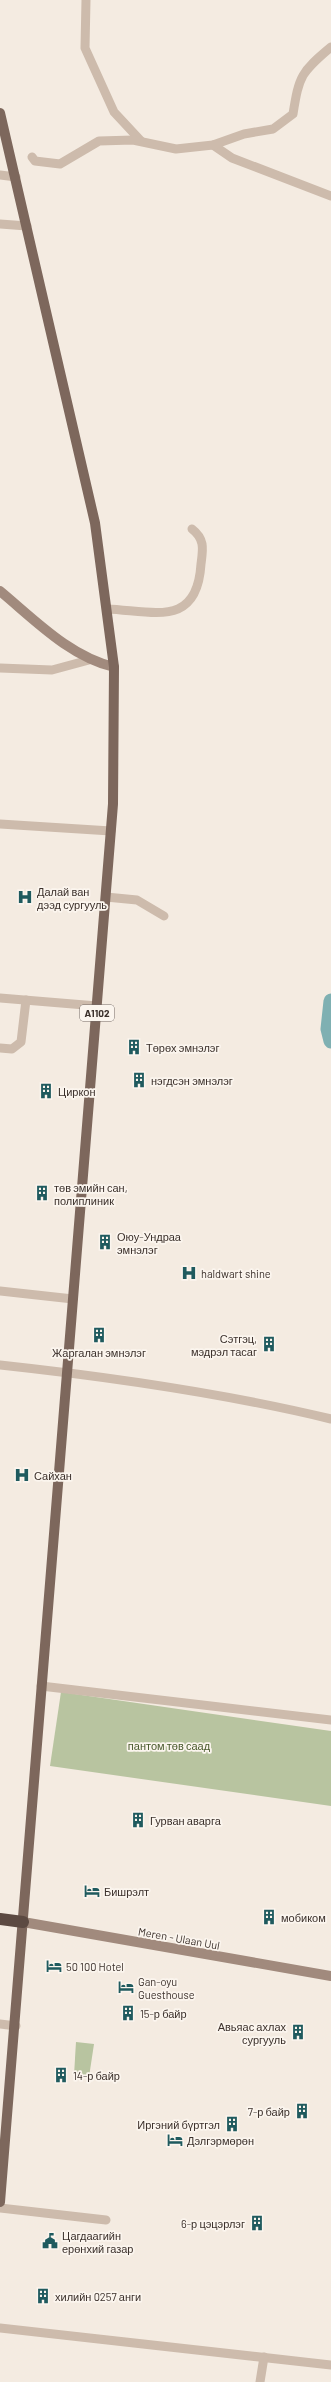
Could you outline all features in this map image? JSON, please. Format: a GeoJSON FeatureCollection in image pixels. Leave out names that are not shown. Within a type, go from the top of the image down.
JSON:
{"type":"FeatureCollection","features":[{"type":"Feature","properties":{"kind":"highway"},"geometry":{"type":"LineString","coordinates":[[0,1918],[22,1922]]}},
{"type":"Feature","properties":{"kind":"main road","name":"A1102"},"geometry":{"type":"LineString","coordinates":[[0,114],[1,124],[16,177],[95,523],[114,668],[113,804],[98,1006],[66,1372],[22,1922]]}},
{"type":"Feature","properties":{"kind":"main road"},"geometry":{"type":"LineString","coordinates":[[0,2202],[16,2026],[22,1922]]}},
{"type":"Feature","properties":{"kind":"street"},"geometry":{"type":"LineString","coordinates":[[86,0],[85,48],[114,112],[141,141]]}},
{"type":"Feature","properties":{"kind":"street"},"geometry":{"type":"LineString","coordinates":[[32,157],[35,161],[60,164],[99,141],[141,141],[176,149],[213,145],[244,134],[273,129],[294,114],[298,87],[307,67],[331,47]]}},
{"type":"Feature","properties":{"kind":"street"},"geometry":{"type":"LineString","coordinates":[[213,145],[232,158],[331,196]]}},
{"type":"Feature","properties":{"kind":"street"},"geometry":{"type":"LineString","coordinates":[[0,175],[16,177]]}},
{"type":"Feature","properties":{"kind":"street"},"geometry":{"type":"LineString","coordinates":[[0,224],[27,226]]}},
{"type":"Feature","properties":{"kind":"street"},"geometry":{"type":"LineString","coordinates":[[107,609],[171,612],[190,601],[200,580],[203,544],[200,535],[192,529]]}},
{"type":"Feature","properties":{"kind":"street"},"geometry":{"type":"LineString","coordinates":[[0,591],[56,638],[89,660],[114,668]]}},
{"type":"Feature","properties":{"kind":"street"},"geometry":{"type":"LineString","coordinates":[[0,668],[52,670],[89,660]]}},
{"type":"Feature","properties":{"kind":"street"},"geometry":{"type":"LineString","coordinates":[[0,824],[111,831]]}},
{"type":"Feature","properties":{"kind":"street"},"geometry":{"type":"LineString","coordinates":[[106,896],[137,900],[164,916]]}},
{"type":"Feature","properties":{"kind":"street"},"geometry":{"type":"LineString","coordinates":[[0,998],[98,1006]]}},
{"type":"Feature","properties":{"kind":"street"},"geometry":{"type":"LineString","coordinates":[[0,1048],[12,1048],[21,1042],[26,1000]]}},
{"type":"Feature","properties":{"kind":"street"},"geometry":{"type":"LineString","coordinates":[[0,1291],[73,1299]]}},
{"type":"Feature","properties":{"kind":"street"},"geometry":{"type":"LineString","coordinates":[[0,1365],[66,1372],[278,1406],[331,1419]]}},
{"type":"Feature","properties":{"kind":"street"},"geometry":{"type":"LineString","coordinates":[[42,1686],[331,1720]]}},
{"type":"Feature","properties":{"kind":"street","name":"Meren - Ulaan Uul"},"geometry":{"type":"LineString","coordinates":[[22,1922],[331,1976]]}},
{"type":"Feature","properties":{"kind":"street"},"geometry":{"type":"LineString","coordinates":[[0,2024],[16,2026]]}},
{"type":"Feature","properties":{"kind":"street"},"geometry":{"type":"LineString","coordinates":[[0,2208],[106,2220]]}},
{"type":"Feature","properties":{"kind":"street"},"geometry":{"type":"LineString","coordinates":[[0,2328],[331,2365]]}},
{"type":"Feature","properties":{"kind":"street"},"geometry":{"type":"LineString","coordinates":[[260,2382],[264,2357]]}},
{"type":"Feature","properties":{"kind":"green space","name":"пантом төв саад"},"geometry":{"type":"Polygon","coordinates":[[[61,1692],[331,1731],[331,1806],[50,1766],[61,1692]]]}},
{"type":"Feature","properties":{"kind":"green space"},"geometry":{"type":"Polygon","coordinates":[[[76,2042],[94,2044],[89,2077],[74,2075],[76,2042]]]}},
{"type":"Feature","properties":{"kind":"waterway","name":"Дэлгэрмөрөн"},"geometry":{"type":"LineString","coordinates":[[331,1001],[328,1029],[331,1041]]}},
{"type":"Feature","properties":{"kind":"place","name":"Далай ван дээд сургууль"},"geometry":{"type":"Point","coordinates":[25,897]}},
{"type":"Feature","properties":{"kind":"place","name":"Төрөх эмнэлэг"},"geometry":{"type":"Point","coordinates":[134,1047]}},
{"type":"Feature","properties":{"kind":"place","name":"нэгдсэн эмнэлэг"},"geometry":{"type":"Point","coordinates":[139,1080]}},
{"type":"Feature","properties":{"kind":"place","name":"Циркон"},"geometry":{"type":"Point","coordinates":[46,1091]}},
{"type":"Feature","properties":{"kind":"place","name":"төв эмийн сан, полиплиник"},"geometry":{"type":"Point","coordinates":[42,1193]}},
{"type":"Feature","properties":{"kind":"place","name":"Оюу-Ундраа эмнэлэг"},"geometry":{"type":"Point","coordinates":[105,1242]}},
{"type":"Feature","properties":{"kind":"place","name":"haldwart shine"},"geometry":{"type":"Point","coordinates":[189,1273]}},
{"type":"Feature","properties":{"kind":"place","name":"Жаргалан эмнэлэг"},"geometry":{"type":"Point","coordinates":[99,1335]}},
{"type":"Feature","properties":{"kind":"place","name":"Сэтгэц, мэдрэл тасаг"},"geometry":{"type":"Point","coordinates":[269,1344]}},
{"type":"Feature","properties":{"kind":"place","name":"Сайхан"},"geometry":{"type":"Point","coordinates":[22,1475]}},
{"type":"Feature","properties":{"kind":"place","name":"Гурван аварга"},"geometry":{"type":"Point","coordinates":[138,1820]}},
{"type":"Feature","properties":{"kind":"place","name":"Бишрэлт"},"geometry":{"type":"Point","coordinates":[92,1891]}},
{"type":"Feature","properties":{"kind":"place","name":"мобиком"},"geometry":{"type":"Point","coordinates":[269,1917]}},
{"type":"Feature","properties":{"kind":"place","name":"50 100 Hotel"},"geometry":{"type":"Point","coordinates":[54,1966]}},
{"type":"Feature","properties":{"kind":"place","name":"Gan-oyu Guesthouse"},"geometry":{"type":"Point","coordinates":[126,1987]}},
{"type":"Feature","properties":{"kind":"place","name":"15-р байр"},"geometry":{"type":"Point","coordinates":[128,2013]}},
{"type":"Feature","properties":{"kind":"place","name":"Авьяас ахлах сургууль"},"geometry":{"type":"Point","coordinates":[298,2032]}},
{"type":"Feature","properties":{"kind":"place","name":"14-р байр"},"geometry":{"type":"Point","coordinates":[61,2075]}},
{"type":"Feature","properties":{"kind":"place","name":"7-р байр"},"geometry":{"type":"Point","coordinates":[302,2111]}},
{"type":"Feature","properties":{"kind":"place","name":"Иргэний бүртгэл"},"geometry":{"type":"Point","coordinates":[232,2124]}},
{"type":"Feature","properties":{"kind":"place","name":"Дэлгэрмөрөн"},"geometry":{"type":"Point","coordinates":[175,2140]}},
{"type":"Feature","properties":{"kind":"place","name":"6-р цэцэрлэг"},"geometry":{"type":"Point","coordinates":[257,2223]}},
{"type":"Feature","properties":{"kind":"place","name":"Цагдаагийн ерөнхий газар"},"geometry":{"type":"Point","coordinates":[50,2241]}},
{"type":"Feature","properties":{"kind":"place","name":"хилийн 0257 анги"},"geometry":{"type":"Point","coordinates":[43,2296]}}]}
